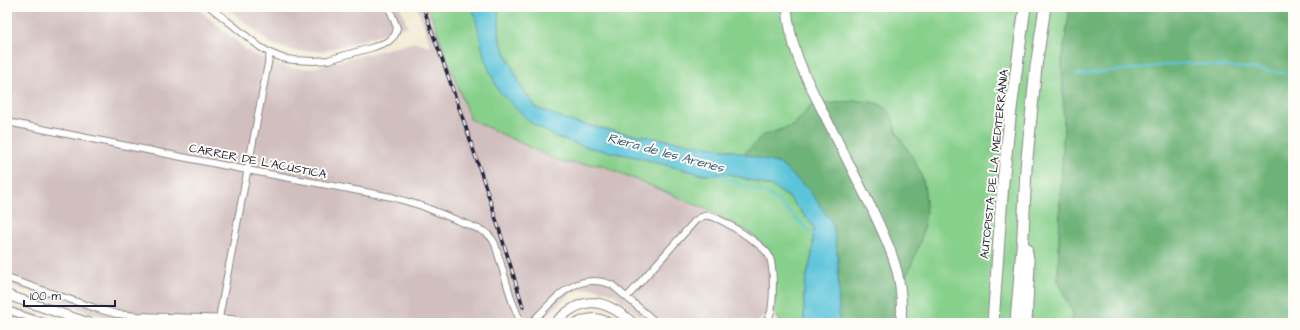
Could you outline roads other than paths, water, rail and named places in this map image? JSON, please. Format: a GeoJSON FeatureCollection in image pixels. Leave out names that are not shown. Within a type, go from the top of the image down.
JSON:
{"type":"FeatureCollection","features":[{"type":"Feature","properties":{"kind":"highway","name":"AUTOPISTA DE LA MEDITERRÀNIA"},"geometry":{"type":"LineString","coordinates":[[993,323],[1005,162],[1025,7]]}},
{"type":"Feature","properties":{"kind":"highway"},"geometry":{"type":"LineString","coordinates":[[1016,323],[1027,160],[1036,67],[1045,7]]}},
{"type":"Feature","properties":{"kind":"highway"},"geometry":{"type":"LineString","coordinates":[[1023,235],[1029,265],[1026,323]]}},
{"type":"Feature","properties":{"kind":"main road"},"geometry":{"type":"LineString","coordinates":[[787,7],[792,40],[802,69],[881,228],[894,258],[899,276],[901,323]]}},
{"type":"Feature","properties":{"kind":"main road"},"geometry":{"type":"LineString","coordinates":[[7,295],[89,323]]}},
{"type":"Feature","properties":{"kind":"main road"},"geometry":{"type":"LineString","coordinates":[[555,323],[576,306],[594,303],[616,310],[633,323]]}},
{"type":"Feature","properties":{"kind":"street"},"geometry":{"type":"LineString","coordinates":[[210,7],[260,47],[270,53],[282,58],[303,62],[328,60],[385,44],[395,35],[397,28],[388,7]]}},
{"type":"Feature","properties":{"kind":"street"},"geometry":{"type":"LineString","coordinates":[[219,318],[270,53]]}},
{"type":"Feature","properties":{"kind":"street","name":"CARRER DE L'ACÚSTICA"},"geometry":{"type":"LineString","coordinates":[[7,122],[406,201],[487,232],[492,237],[495,244],[520,323]]}},
{"type":"Feature","properties":{"kind":"street"},"geometry":{"type":"LineString","coordinates":[[627,297],[696,220],[699,217],[708,215],[744,234],[768,255],[772,264],[773,300],[771,312],[765,323]]}},
{"type":"Feature","properties":{"kind":"street"},"geometry":{"type":"LineString","coordinates":[[7,278],[117,314],[137,316],[219,318],[253,323]]}},
{"type":"Feature","properties":{"kind":"street"},"geometry":{"type":"LineString","coordinates":[[531,323],[568,288],[591,281],[606,282],[612,285],[657,323]]}},
{"type":"Feature","properties":{"kind":"street"},"geometry":{"type":"LineString","coordinates":[[7,310],[46,323]]}},
{"type":"Feature","properties":{"kind":"street"},"geometry":{"type":"LineString","coordinates":[[20,323],[23,316]]}},
{"type":"Feature","properties":{"kind":"street"},"geometry":{"type":"LineString","coordinates":[[575,323],[588,317],[600,317],[611,323]]}},
{"type":"Feature","properties":{"kind":"water"},"geometry":{"type":"Polygon","coordinates":[[[473,7],[498,7],[500,41],[521,86],[536,108],[573,122],[618,132],[730,150],[780,164],[810,191],[833,224],[838,260],[839,323],[804,323],[804,287],[812,255],[814,227],[789,197],[773,187],[726,173],[705,175],[636,157],[586,147],[556,137],[530,122],[498,90],[485,60],[473,7]]]}},
{"type":"Feature","properties":{"kind":"waterway"},"geometry":{"type":"LineString","coordinates":[[1077,75],[1184,63],[1257,69],[1293,75]]}},
{"type":"Feature","properties":{"kind":"waterway","name":"Riera de les Arenes"},"geometry":{"type":"LineString","coordinates":[[709,173],[729,179],[773,197],[815,236]]}},
{"type":"Feature","properties":{"kind":"railway"},"geometry":{"type":"LineString","coordinates":[[423,7],[476,156],[523,307]]}}]}
